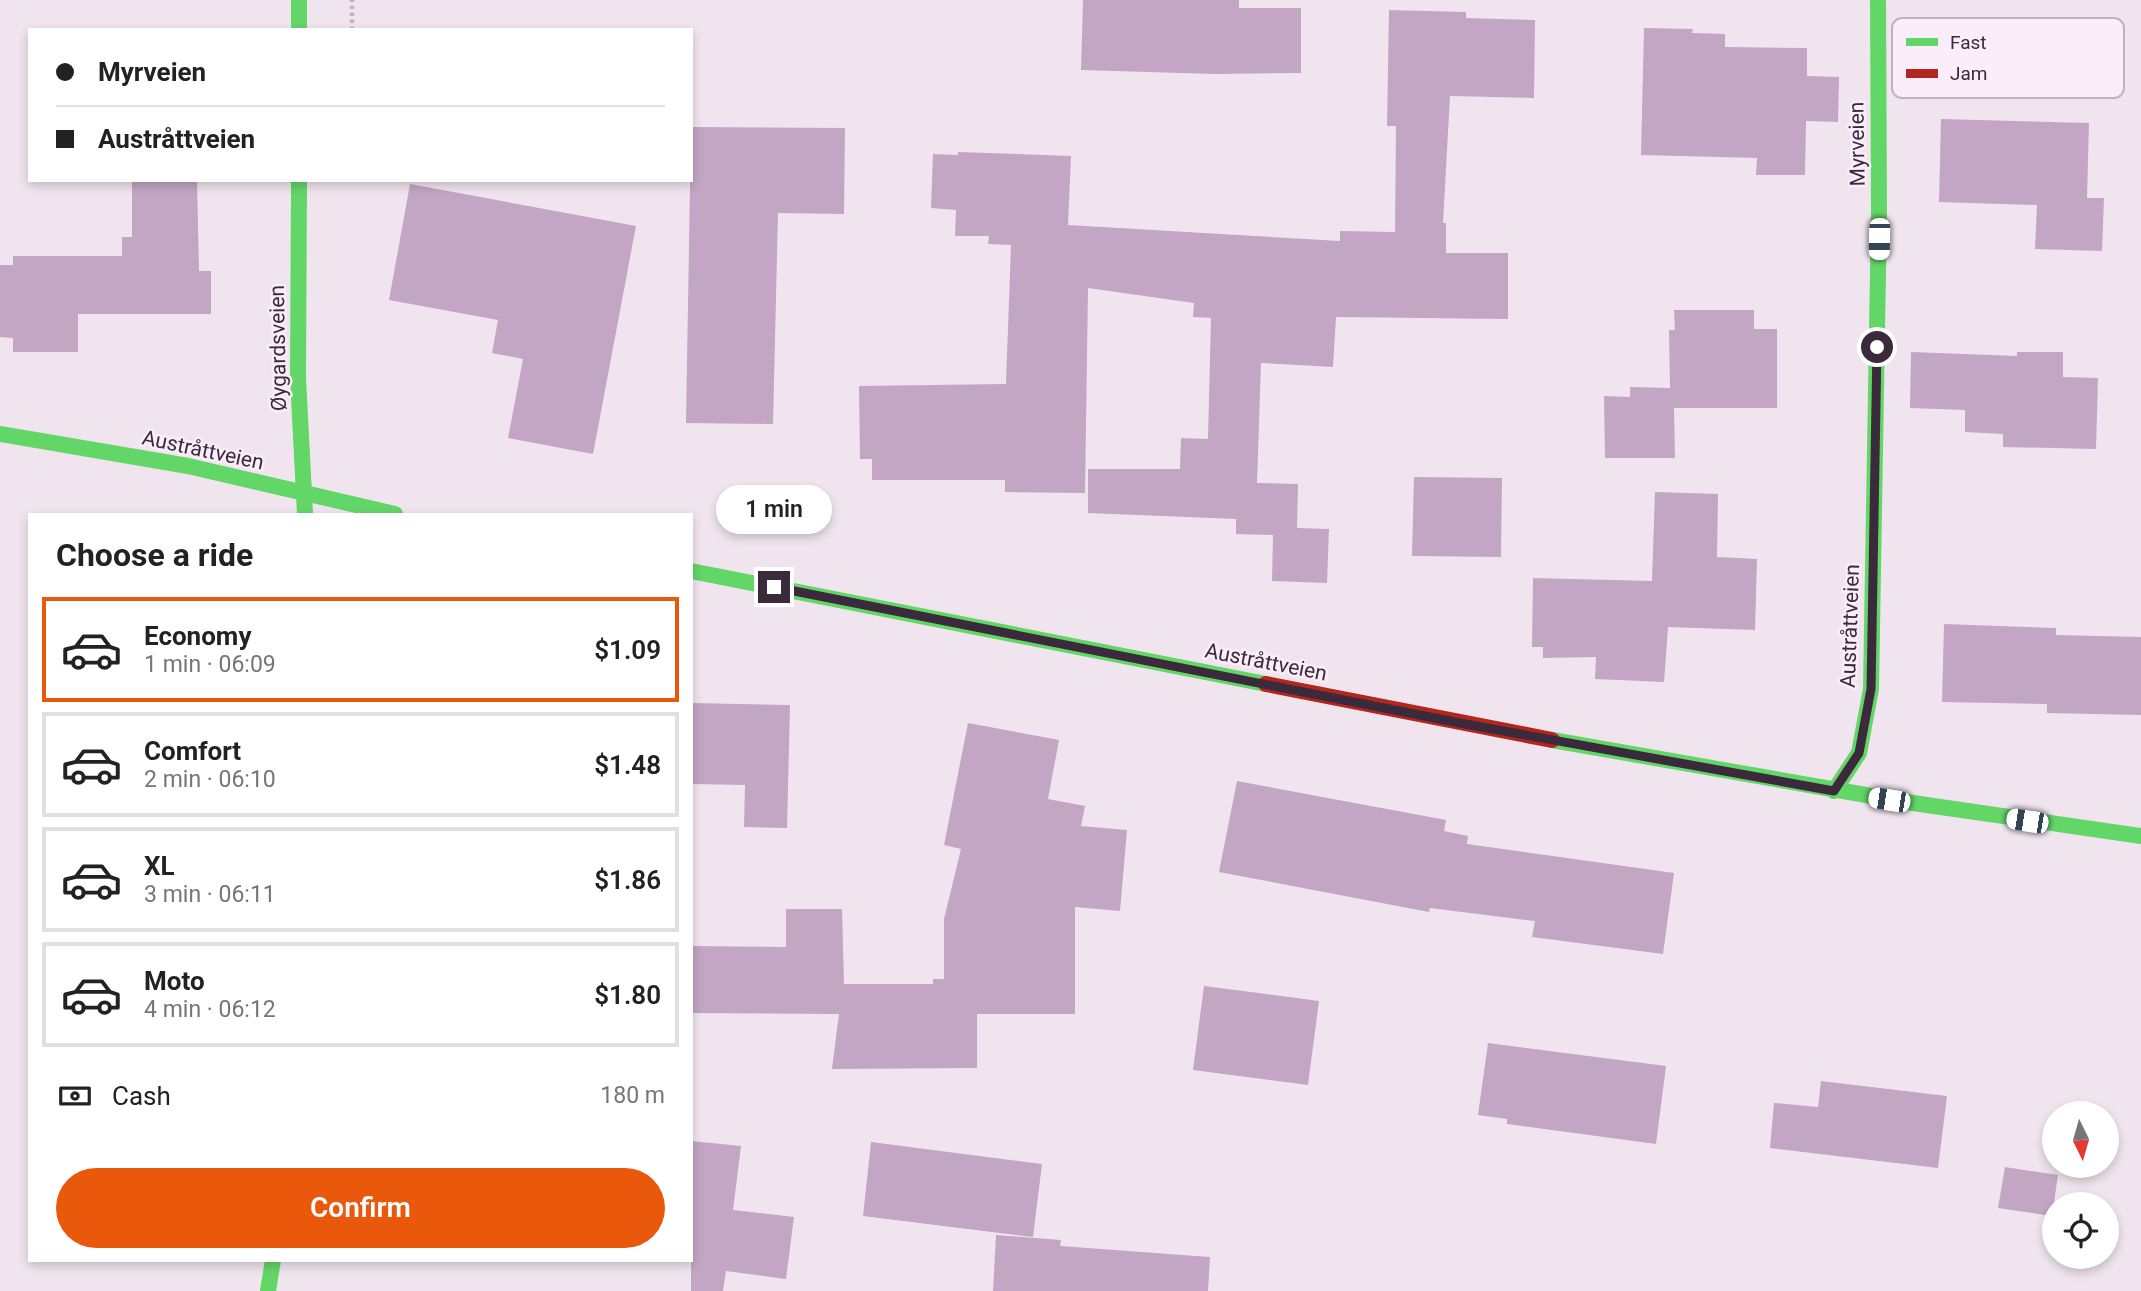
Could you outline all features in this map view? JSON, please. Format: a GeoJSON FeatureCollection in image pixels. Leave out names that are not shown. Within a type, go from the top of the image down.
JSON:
{"type":"FeatureCollection","features":[{"type":"Feature","properties":{"kind":"main road"},"geometry":{"type":"LineString","coordinates":[[299,0],[299,28]]}},
{"type":"Feature","properties":{"kind":"main road","name":"Myrveien"},"geometry":{"type":"LineString","coordinates":[[1876,455],[1878,0]]}},
{"type":"Feature","properties":{"kind":"main road","name":"Øygardsveien"},"geometry":{"type":"LineString","coordinates":[[299,182],[298,378],[305,513]]}},
{"type":"Feature","properties":{"kind":"main road","name":"Austråttveien"},"geometry":{"type":"LineString","coordinates":[[0,433],[188,466],[390,513]]}},
{"type":"Feature","properties":{"kind":"main road","name":"Austråttveien"},"geometry":{"type":"LineString","coordinates":[[1834,791],[1859,753],[1871,689],[1876,455]]}},
{"type":"Feature","properties":{"kind":"main road","name":"Austråttveien"},"geometry":{"type":"LineString","coordinates":[[693,571],[1465,724],[1834,791],[2141,836]]}},
{"type":"Feature","properties":{"kind":"main road"},"geometry":{"type":"LineString","coordinates":[[268,1291],[273,1262]]}},
{"type":"Feature","properties":{"kind":"path"},"geometry":{"type":"LineString","coordinates":[[352,0],[352,28]]}},
{"type":"Feature","properties":{"kind":"building"},"geometry":{"type":"Polygon","coordinates":[[[1083,0],[1239,0],[1239,8],[1301,8],[1301,73],[1215,74],[1081,70],[1083,0]]]}},
{"type":"Feature","properties":{"kind":"building"},"geometry":{"type":"Polygon","coordinates":[[[1389,10],[1466,12],[1466,18],[1535,20],[1534,98],[1450,96],[1443,223],[1446,223],[1446,253],[1508,253],[1508,319],[1336,317],[1333,367],[1261,363],[1257,483],[1298,484],[1297,528],[1329,529],[1327,583],[1272,581],[1273,535],[1236,534],[1236,519],[1088,513],[1088,469],[1180,469],[1181,438],[1208,439],[1211,318],[1193,317],[1194,303],[1088,288],[1085,493],[1005,492],[1005,480],[872,480],[872,459],[860,459],[859,386],[1006,384],[1011,245],[988,244],[989,236],[955,236],[956,210],[931,208],[933,154],[958,155],[958,152],[1071,156],[1068,225],[1340,241],[1340,231],[1395,232],[1396,126],[1387,126],[1389,10]]]}},
{"type":"Feature","properties":{"kind":"building"},"geometry":{"type":"Polygon","coordinates":[[[1644,28],[1693,29],[1692,33],[1725,34],[1725,47],[1807,48],[1807,76],[1839,77],[1838,122],[1806,121],[1805,175],[1756,175],[1757,158],[1641,155],[1644,28]]]}},
{"type":"Feature","properties":{"kind":"building"},"geometry":{"type":"Polygon","coordinates":[[[1941,119],[2089,123],[2087,198],[2104,198],[2102,251],[2035,249],[2037,205],[1939,202],[1941,119]]]}},
{"type":"Feature","properties":{"kind":"building"},"geometry":{"type":"Polygon","coordinates":[[[693,127],[845,128],[844,214],[778,213],[773,424],[686,423],[693,127]]]}},
{"type":"Feature","properties":{"kind":"building"},"geometry":{"type":"Polygon","coordinates":[[[132,182],[197,182],[199,271],[211,271],[211,314],[78,314],[78,352],[13,352],[13,338],[0,337],[0,265],[13,265],[13,256],[122,256],[122,237],[132,237],[132,182]]]}},
{"type":"Feature","properties":{"kind":"building"},"geometry":{"type":"Polygon","coordinates":[[[410,184],[636,226],[593,454],[508,438],[523,359],[492,353],[498,320],[389,300],[410,184]]]}},
{"type":"Feature","properties":{"kind":"building"},"geometry":{"type":"Polygon","coordinates":[[[1674,310],[1754,310],[1754,329],[1777,329],[1777,408],[1674,408],[1675,458],[1605,458],[1604,396],[1630,397],[1630,387],[1670,388],[1669,330],[1675,330],[1674,310]]]}},
{"type":"Feature","properties":{"kind":"building"},"geometry":{"type":"Polygon","coordinates":[[[1911,352],[2017,356],[2017,352],[2063,352],[2063,377],[2098,378],[2096,449],[2003,447],[2003,434],[1965,432],[1965,410],[1910,408],[1911,352]]]}},
{"type":"Feature","properties":{"kind":"building"},"geometry":{"type":"Polygon","coordinates":[[[1414,477],[1502,478],[1501,557],[1412,556],[1414,477]]]}},
{"type":"Feature","properties":{"kind":"building"},"geometry":{"type":"Polygon","coordinates":[[[1655,492],[1718,494],[1717,557],[1757,559],[1755,630],[1668,627],[1664,682],[1595,679],[1596,657],[1543,658],[1543,647],[1532,647],[1533,578],[1652,581],[1655,492]]]}},
{"type":"Feature","properties":{"kind":"building"},"geometry":{"type":"Polygon","coordinates":[[[1944,624],[2056,628],[2056,635],[2141,637],[2141,715],[2047,713],[2047,704],[1942,702],[1944,624]]]}},
{"type":"Feature","properties":{"kind":"building"},"geometry":{"type":"Polygon","coordinates":[[[693,703],[790,705],[787,828],[744,827],[745,785],[693,784],[693,703]]]}},
{"type":"Feature","properties":{"kind":"building"},"geometry":{"type":"Polygon","coordinates":[[[968,723],[1059,740],[1048,799],[1085,806],[1081,826],[1127,830],[1120,911],[1075,907],[1075,1014],[977,1014],[977,1068],[832,1069],[839,1014],[693,1013],[693,946],[786,947],[786,909],[842,909],[844,984],[933,984],[933,979],[944,979],[944,919],[961,849],[944,845],[968,723]]]}},
{"type":"Feature","properties":{"kind":"building"},"geometry":{"type":"Polygon","coordinates":[[[1237,781],[1446,820],[1444,831],[1468,836],[1467,844],[1674,873],[1663,954],[1532,937],[1535,921],[1430,908],[1429,912],[1219,872],[1237,781]]]}},
{"type":"Feature","properties":{"kind":"building"},"geometry":{"type":"Polygon","coordinates":[[[1204,986],[1319,1001],[1308,1085],[1193,1070],[1204,986]]]}},
{"type":"Feature","properties":{"kind":"building"},"geometry":{"type":"Polygon","coordinates":[[[1488,1043],[1666,1066],[1656,1144],[1507,1124],[1507,1119],[1478,1115],[1488,1043]]]}},
{"type":"Feature","properties":{"kind":"building"},"geometry":{"type":"Polygon","coordinates":[[[1821,1081],[1947,1096],[1938,1168],[1770,1148],[1774,1103],[1818,1107],[1821,1081]]]}},
{"type":"Feature","properties":{"kind":"building"},"geometry":{"type":"Polygon","coordinates":[[[693,1141],[741,1146],[733,1210],[794,1217],[786,1279],[726,1271],[723,1291],[691,1291],[693,1141]]]}},
{"type":"Feature","properties":{"kind":"building"},"geometry":{"type":"Polygon","coordinates":[[[871,1142],[1042,1164],[1033,1237],[863,1216],[871,1142]]]}},
{"type":"Feature","properties":{"kind":"building"},"geometry":{"type":"Polygon","coordinates":[[[2005,1167],[2042,1173],[2042,1178],[2058,1178],[2056,1192],[2042,1192],[2042,1215],[1998,1208],[2005,1167]]]}},
{"type":"Feature","properties":{"kind":"building"},"geometry":{"type":"Polygon","coordinates":[[[996,1235],[1061,1240],[1060,1246],[1210,1257],[1208,1291],[993,1291],[996,1235]]]}},
{"type":"Feature","properties":{"kind":"traffic: fast"},"geometry":{"type":"LineString","coordinates":[[299,0],[299,28]]}},
{"type":"Feature","properties":{"kind":"traffic: fast"},"geometry":{"type":"LineString","coordinates":[[1834,791],[1859,753],[1871,689],[1879,212],[1878,0]]}},
{"type":"Feature","properties":{"kind":"traffic: fast"},"geometry":{"type":"LineString","coordinates":[[299,182],[298,378],[305,513]]}},
{"type":"Feature","properties":{"kind":"traffic: fast"},"geometry":{"type":"LineString","coordinates":[[0,434],[188,466],[391,513]]}},
{"type":"Feature","properties":{"kind":"traffic: fast"},"geometry":{"type":"LineString","coordinates":[[693,571],[1266,684]]}},
{"type":"Feature","properties":{"kind":"traffic: fast"},"geometry":{"type":"LineString","coordinates":[[1552,740],[1906,802],[2141,836]]}},
{"type":"Feature","properties":{"kind":"traffic: fast"},"geometry":{"type":"LineString","coordinates":[[268,1291],[273,1262]]}},
{"type":"Feature","properties":{"kind":"traffic: jam"},"geometry":{"type":"LineString","coordinates":[[1266,684],[1552,740]]}},
{"type":"Feature","properties":{"kind":"route"},"geometry":{"type":"LineString","coordinates":[[774,587],[1465,724],[1834,791],[1859,753],[1871,689],[1877,347]]}}]}
